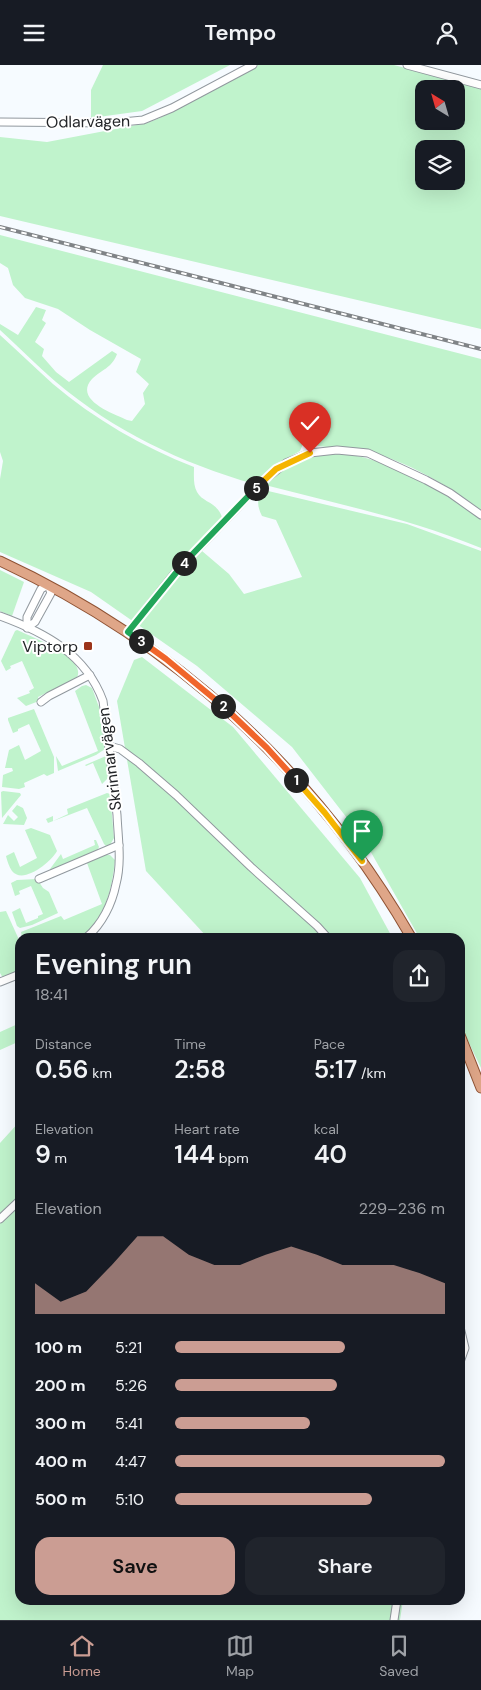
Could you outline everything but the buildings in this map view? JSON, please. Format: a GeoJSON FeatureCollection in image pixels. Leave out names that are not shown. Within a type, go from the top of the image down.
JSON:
{"type":"FeatureCollection","features":[{"type":"Feature","properties":{"kind":"main road"},"geometry":{"type":"LineString","coordinates":[[0,561],[86,605],[128,632],[166,659],[223,706],[286,768],[325,813],[362,861],[409,933]]}},
{"type":"Feature","properties":{"kind":"main road"},"geometry":{"type":"LineString","coordinates":[[465,1048],[481,1088]]}},
{"type":"Feature","properties":{"kind":"street","name":"Odlarvägen"},"geometry":{"type":"LineString","coordinates":[[0,122],[112,123],[143,120],[172,108],[253,65]]}},
{"type":"Feature","properties":{"kind":"street"},"geometry":{"type":"LineString","coordinates":[[407,65],[481,85]]}},
{"type":"Feature","properties":{"kind":"street"},"geometry":{"type":"LineString","coordinates":[[128,632],[174,574],[263,481],[286,463],[310,453],[337,450],[368,453],[450,493],[481,515]]}},
{"type":"Feature","properties":{"kind":"street"},"geometry":{"type":"LineString","coordinates":[[27,628],[35,622],[51,593],[48,585]]}},
{"type":"Feature","properties":{"kind":"street","name":"Skrinnarvägen"},"geometry":{"type":"LineString","coordinates":[[0,616],[68,649],[96,683],[103,701],[119,845],[119,865],[117,884],[112,899],[98,925],[91,933]]}},
{"type":"Feature","properties":{"kind":"street"},"geometry":{"type":"LineString","coordinates":[[41,702],[90,675]]}},
{"type":"Feature","properties":{"kind":"street"},"geometry":{"type":"LineString","coordinates":[[109,746],[120,749],[176,795],[256,872],[324,933]]}},
{"type":"Feature","properties":{"kind":"street"},"geometry":{"type":"LineString","coordinates":[[39,879],[119,845]]}},
{"type":"Feature","properties":{"kind":"street"},"geometry":{"type":"LineString","coordinates":[[0,982],[15,976]]}},
{"type":"Feature","properties":{"kind":"street"},"geometry":{"type":"LineString","coordinates":[[0,1219],[15,1205]]}},
{"type":"Feature","properties":{"kind":"street"},"geometry":{"type":"LineString","coordinates":[[394,1620],[397,1605]]}},
{"type":"Feature","properties":{"kind":"green space"},"geometry":{"type":"Polygon","coordinates":[[[103,65],[230,65],[142,111],[91,118],[91,90],[103,65]]]}},
{"type":"Feature","properties":{"kind":"green space"},"geometry":{"type":"Polygon","coordinates":[[[258,65],[394,65],[451,80],[415,80],[415,130],[465,130],[465,84],[481,88],[481,329],[0,216],[0,137],[47,142],[147,123],[160,118],[258,65]]]}},
{"type":"Feature","properties":{"kind":"green space"},"geometry":{"type":"Polygon","coordinates":[[[0,235],[481,359],[481,510],[437,481],[404,464],[387,457],[353,448],[318,446],[312,435],[305,439],[300,451],[276,464],[254,484],[200,466],[125,430],[78,400],[56,382],[0,330],[0,324],[18,335],[36,307],[46,310],[42,320],[46,323],[35,342],[44,349],[42,356],[56,372],[69,382],[112,351],[117,354],[109,366],[92,379],[88,387],[88,393],[91,400],[105,410],[132,421],[145,404],[143,393],[149,384],[136,372],[141,359],[58,309],[25,298],[13,285],[8,268],[0,263],[0,235]]]}},
{"type":"Feature","properties":{"kind":"green space"},"geometry":{"type":"Polygon","coordinates":[[[0,335],[53,384],[85,409],[156,451],[194,467],[194,483],[197,492],[216,508],[222,517],[195,545],[229,574],[244,594],[302,577],[276,520],[262,516],[260,512],[259,499],[264,490],[407,524],[481,551],[481,1068],[465,1034],[465,933],[417,933],[364,840],[292,747],[197,666],[91,592],[0,552],[0,479],[3,461],[0,452],[0,335]]]}},
{"type":"Feature","properties":{"kind":"green space"},"geometry":{"type":"Polygon","coordinates":[[[325,453],[367,458],[388,465],[446,495],[481,519],[481,548],[401,520],[265,485],[284,469],[300,461],[325,453]]]}},
{"type":"Feature","properties":{"kind":"green space"},"geometry":{"type":"Polygon","coordinates":[[[0,570],[24,582],[12,616],[0,611],[0,570]]]}},
{"type":"Feature","properties":{"kind":"green space"},"geometry":{"type":"Polygon","coordinates":[[[17,630],[45,643],[66,656],[74,663],[78,670],[77,678],[38,697],[39,701],[26,706],[17,698],[30,693],[29,691],[34,688],[22,661],[10,666],[11,668],[6,671],[1,661],[17,630]]]}},
{"type":"Feature","properties":{"kind":"green space"},"geometry":{"type":"Polygon","coordinates":[[[142,657],[233,727],[360,878],[390,933],[203,933],[146,871],[117,701],[134,660],[142,657]]]}},
{"type":"Feature","properties":{"kind":"green space"},"geometry":{"type":"Polygon","coordinates":[[[86,685],[92,688],[99,707],[105,749],[96,755],[58,771],[56,756],[62,766],[98,751],[75,691],[86,685]]]}},
{"type":"Feature","properties":{"kind":"green space"},"geometry":{"type":"Polygon","coordinates":[[[34,709],[54,757],[54,773],[47,776],[44,774],[24,783],[25,787],[19,789],[2,787],[3,775],[13,771],[12,768],[5,768],[9,750],[19,745],[25,760],[41,751],[29,724],[13,733],[8,720],[8,718],[34,709]]]}},
{"type":"Feature","properties":{"kind":"green space"},"geometry":{"type":"Polygon","coordinates":[[[106,756],[109,777],[102,784],[93,763],[85,765],[106,756]]]}},
{"type":"Feature","properties":{"kind":"green space"},"geometry":{"type":"Polygon","coordinates":[[[1,792],[20,793],[21,795],[2,818],[1,792]]]}},
{"type":"Feature","properties":{"kind":"green space"},"geometry":{"type":"Polygon","coordinates":[[[107,793],[110,794],[114,838],[110,845],[106,846],[104,844],[87,808],[48,823],[46,819],[53,816],[53,821],[68,814],[67,809],[107,793]]]}},
{"type":"Feature","properties":{"kind":"green space"},"geometry":{"type":"Polygon","coordinates":[[[17,805],[23,808],[27,818],[24,825],[3,824],[8,815],[14,821],[18,817],[12,811],[17,805]]]}},
{"type":"Feature","properties":{"kind":"green space"},"geometry":{"type":"Polygon","coordinates":[[[31,828],[50,835],[57,851],[43,866],[29,874],[17,875],[12,871],[6,856],[14,852],[20,867],[37,858],[25,830],[31,828]]]}},
{"type":"Feature","properties":{"kind":"green space"},"geometry":{"type":"Polygon","coordinates":[[[94,840],[96,840],[99,847],[97,851],[50,869],[61,854],[63,859],[95,845],[94,840]]]}},
{"type":"Feature","properties":{"kind":"green space"},"geometry":{"type":"Polygon","coordinates":[[[105,855],[110,855],[115,860],[112,882],[106,903],[102,912],[89,929],[85,933],[21,933],[61,916],[64,920],[102,904],[87,863],[105,855]]]}},
{"type":"Feature","properties":{"kind":"green space"},"geometry":{"type":"Polygon","coordinates":[[[37,879],[43,888],[49,892],[58,913],[32,925],[20,928],[17,926],[12,912],[20,908],[26,923],[43,914],[31,886],[19,891],[20,894],[15,896],[11,883],[17,880],[37,879]]]}},
{"type":"Feature","properties":{"kind":"green space"},"geometry":{"type":"Polygon","coordinates":[[[6,911],[16,933],[15,972],[3,978],[0,973],[0,912],[6,911]]]}},
{"type":"Feature","properties":{"kind":"green space"},"geometry":{"type":"Polygon","coordinates":[[[15,1025],[15,1043],[0,1050],[0,1032],[15,1025]]]}},
{"type":"Feature","properties":{"kind":"green space"},"geometry":{"type":"Polygon","coordinates":[[[15,1126],[15,1605],[402,1605],[400,1620],[0,1620],[0,1143],[15,1126]]]}},
{"type":"Feature","properties":{"kind":"railway"},"geometry":{"type":"LineString","coordinates":[[0,227],[481,349]]}},
{"type":"Feature","properties":{"kind":"place","name":"Viptorp"},"geometry":{"type":"Point","coordinates":[88,646]}},
{"type":"Feature","properties":{"kind":"route"},"geometry":{"type":"LineString","coordinates":[[310,453],[286,463],[263,481],[174,574],[128,632],[166,659],[223,706],[267,748],[309,794],[362,861]]}}]}
